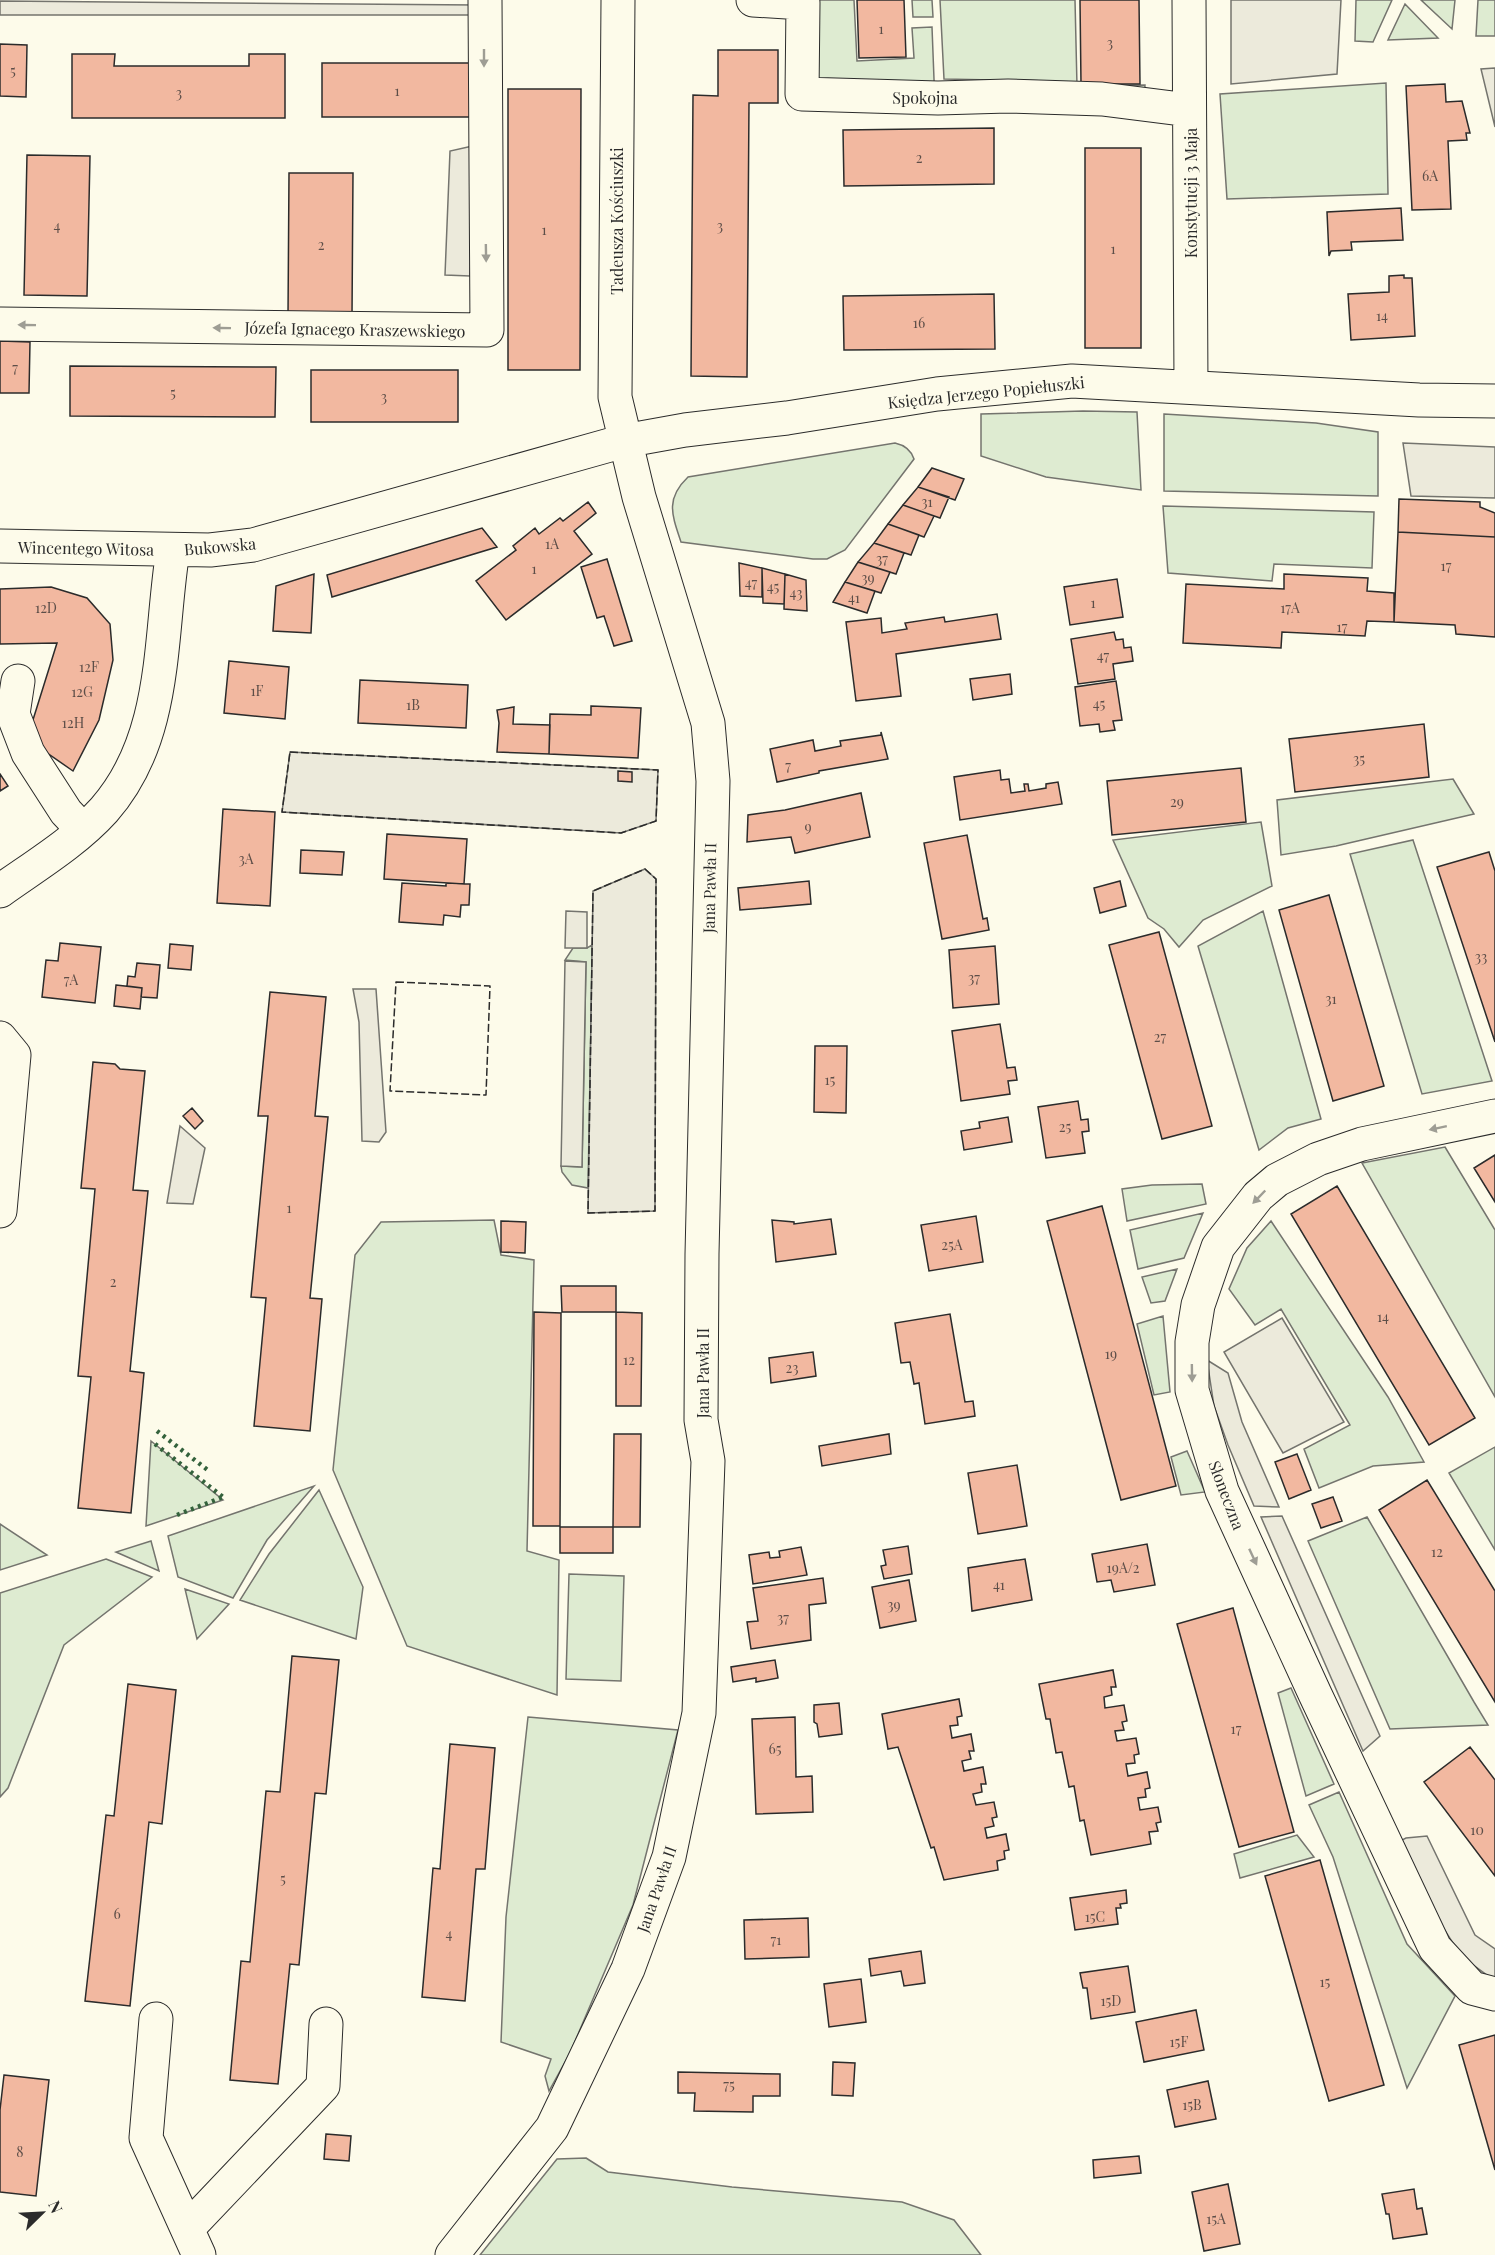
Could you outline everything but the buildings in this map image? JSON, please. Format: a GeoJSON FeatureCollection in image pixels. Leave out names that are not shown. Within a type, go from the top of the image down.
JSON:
{"type":"FeatureCollection","features":[{"type":"Feature","properties":{"kind":"street","name":"Józefa Ignacego Kraszewskiego"},"geometry":{"type":"LineString","coordinates":[[0,324],[487,330],[485,0]]}},
{"type":"Feature","properties":{"kind":"street","name":"Tadeusza Kościuszki"},"geometry":{"type":"LineString","coordinates":[[618,0],[615,397],[624,441]]}},
{"type":"Feature","properties":{"kind":"street","name":"Spokojna"},"geometry":{"type":"LineString","coordinates":[[753,0],[803,3],[802,94],[928,98],[1008,96],[1102,99],[1189,111]]}},
{"type":"Feature","properties":{"kind":"street","name":"Konstytucji 3 Maja"},"geometry":{"type":"LineString","coordinates":[[1189,0],[1191,386]]}},
{"type":"Feature","properties":{"kind":"street","name":"Księdza Jerzego Popiełuszki"},"geometry":{"type":"LineString","coordinates":[[624,441],[685,430],[787,418],[937,394],[1072,381],[1419,400],[1495,401]]}},
{"type":"Feature","properties":{"kind":"street","name":"Bukowska"},"geometry":{"type":"LineString","coordinates":[[0,891],[83,830],[104,810],[127,779],[142,749],[152,717],[161,668],[166,598],[173,549],[210,550],[264,542],[624,441]]}},
{"type":"Feature","properties":{"kind":"street","name":"Jana Pawła II"},"geometry":{"type":"LineString","coordinates":[[452,2255],[552,2128],[628,1969],[669,1857],[699,1713],[708,1461],[701,1420],[702,1254],[713,781],[708,723],[639,498],[624,441]]}},
{"type":"Feature","properties":{"kind":"street","name":"Wincentego Witosa"},"geometry":{"type":"LineString","coordinates":[[0,546],[173,549]]}},
{"type":"Feature","properties":{"kind":"street"},"geometry":{"type":"LineString","coordinates":[[18,681],[13,714],[28,753],[66,812],[83,830]]}},
{"type":"Feature","properties":{"kind":"street"},"geometry":{"type":"LineString","coordinates":[[0,1038],[14,1055],[0,1211]]}},
{"type":"Feature","properties":{"kind":"street","name":"Słoneczna"},"geometry":{"type":"LineString","coordinates":[[1495,1116],[1362,1144],[1318,1159],[1277,1180],[1258,1196],[1218,1247],[1198,1305],[1192,1342],[1192,1390],[1222,1491],[1320,1704],[1435,1948],[1472,1988],[1495,1994]]}},
{"type":"Feature","properties":{"kind":"street"},"geometry":{"type":"LineString","coordinates":[[156,2019],[146,2138],[194,2241],[323,2086],[326,2024]]}},
{"type":"Feature","properties":{"kind":"green space"},"geometry":{"type":"Polygon","coordinates":[[[808,0],[854,0],[857,61],[914,58],[912,28],[932,27],[935,105],[808,102],[808,0]]]}},
{"type":"Feature","properties":{"kind":"green space"},"geometry":{"type":"Polygon","coordinates":[[[912,0],[932,0],[933,17],[913,17],[912,0]]]}},
{"type":"Feature","properties":{"kind":"green space"},"geometry":{"type":"Polygon","coordinates":[[[940,0],[1075,0],[1077,86],[1145,85],[1144,93],[1140,100],[1130,104],[1050,104],[1050,81],[944,79],[940,0]]]}},
{"type":"Feature","properties":{"kind":"green space"},"geometry":{"type":"Polygon","coordinates":[[[1356,0],[1392,0],[1373,42],[1355,41],[1356,0]]]}},
{"type":"Feature","properties":{"kind":"green space"},"geometry":{"type":"Polygon","coordinates":[[[1421,0],[1455,0],[1452,29],[1421,0]]]}},
{"type":"Feature","properties":{"kind":"green space"},"geometry":{"type":"Polygon","coordinates":[[[1478,0],[1495,0],[1495,36],[1476,36],[1478,0]]]}},
{"type":"Feature","properties":{"kind":"green space"},"geometry":{"type":"Polygon","coordinates":[[[1405,4],[1438,38],[1388,40],[1405,4]]]}},
{"type":"Feature","properties":{"kind":"green space"},"geometry":{"type":"Polygon","coordinates":[[[1386,83],[1388,194],[1227,199],[1220,94],[1386,83]]]}},
{"type":"Feature","properties":{"kind":"green space"},"geometry":{"type":"Polygon","coordinates":[[[1137,412],[1141,490],[1046,477],[981,456],[981,414],[1137,412]]]}},
{"type":"Feature","properties":{"kind":"green space"},"geometry":{"type":"Polygon","coordinates":[[[1164,414],[1316,423],[1378,432],[1378,496],[1164,491],[1164,414]]]}},
{"type":"Feature","properties":{"kind":"green space"},"geometry":{"type":"Polygon","coordinates":[[[895,443],[907,448],[914,459],[845,550],[827,559],[681,542],[672,508],[676,493],[688,477],[895,443]]]}},
{"type":"Feature","properties":{"kind":"green space"},"geometry":{"type":"Polygon","coordinates":[[[1163,506],[1374,512],[1372,568],[1274,564],[1272,581],[1168,573],[1163,506]]]}},
{"type":"Feature","properties":{"kind":"green space"},"geometry":{"type":"Polygon","coordinates":[[[1453,779],[1474,814],[1336,846],[1281,855],[1277,800],[1453,779]]]}},
{"type":"Feature","properties":{"kind":"green space"},"geometry":{"type":"Polygon","coordinates":[[[1261,822],[1272,886],[1203,920],[1179,947],[1164,929],[1148,918],[1113,840],[1261,822]]]}},
{"type":"Feature","properties":{"kind":"green space"},"geometry":{"type":"Polygon","coordinates":[[[1413,840],[1492,1081],[1422,1094],[1350,854],[1413,840]]]}},
{"type":"Feature","properties":{"kind":"green space"},"geometry":{"type":"Polygon","coordinates":[[[1263,911],[1321,1119],[1288,1128],[1259,1150],[1198,946],[1263,911]]]}},
{"type":"Feature","properties":{"kind":"green space"},"geometry":{"type":"Polygon","coordinates":[[[592,945],[588,1188],[572,1185],[562,1172],[561,1166],[582,1167],[586,962],[565,960],[573,948],[587,948],[592,945]]]}},
{"type":"Feature","properties":{"kind":"green space"},"geometry":{"type":"Polygon","coordinates":[[[1445,1147],[1495,1230],[1495,1397],[1362,1163],[1445,1147]]]}},
{"type":"Feature","properties":{"kind":"green space"},"geometry":{"type":"Polygon","coordinates":[[[1202,1184],[1206,1204],[1127,1221],[1122,1189],[1152,1185],[1202,1184]]]}},
{"type":"Feature","properties":{"kind":"green space"},"geometry":{"type":"Polygon","coordinates":[[[1203,1213],[1184,1258],[1138,1269],[1130,1230],[1203,1213]]]}},
{"type":"Feature","properties":{"kind":"green space"},"geometry":{"type":"Polygon","coordinates":[[[494,1220],[501,1255],[534,1260],[527,1551],[559,1560],[557,1695],[407,1646],[333,1470],[355,1255],[381,1222],[494,1220]]]}},
{"type":"Feature","properties":{"kind":"green space"},"geometry":{"type":"Polygon","coordinates":[[[1271,1221],[1388,1397],[1424,1462],[1373,1466],[1319,1488],[1304,1449],[1350,1425],[1281,1309],[1255,1325],[1229,1289],[1247,1248],[1271,1221]]]}},
{"type":"Feature","properties":{"kind":"green space"},"geometry":{"type":"Polygon","coordinates":[[[1177,1269],[1165,1301],[1151,1303],[1142,1277],[1177,1269]]]}},
{"type":"Feature","properties":{"kind":"green space"},"geometry":{"type":"Polygon","coordinates":[[[1163,1316],[1170,1392],[1154,1395],[1137,1324],[1163,1316]]]}},
{"type":"Feature","properties":{"kind":"green space"},"geometry":{"type":"Polygon","coordinates":[[[151,1441],[223,1500],[146,1526],[151,1441]]]}},
{"type":"Feature","properties":{"kind":"green space"},"geometry":{"type":"Polygon","coordinates":[[[1495,1447],[1495,1550],[1449,1473],[1495,1447]]]}},
{"type":"Feature","properties":{"kind":"green space"},"geometry":{"type":"Polygon","coordinates":[[[1187,1451],[1205,1492],[1181,1495],[1171,1457],[1187,1451]]]}},
{"type":"Feature","properties":{"kind":"green space"},"geometry":{"type":"Polygon","coordinates":[[[314,1486],[267,1540],[233,1598],[178,1577],[168,1536],[314,1486]]]}},
{"type":"Feature","properties":{"kind":"green space"},"geometry":{"type":"Polygon","coordinates":[[[319,1490],[363,1587],[356,1639],[240,1600],[269,1554],[319,1490]]]}},
{"type":"Feature","properties":{"kind":"green space"},"geometry":{"type":"Polygon","coordinates":[[[1367,1517],[1488,1725],[1390,1729],[1308,1541],[1367,1517]]]}},
{"type":"Feature","properties":{"kind":"green space"},"geometry":{"type":"Polygon","coordinates":[[[0,1524],[47,1555],[0,1570],[0,1524]]]}},
{"type":"Feature","properties":{"kind":"green space"},"geometry":{"type":"Polygon","coordinates":[[[151,1541],[159,1571],[116,1552],[151,1541]]]}},
{"type":"Feature","properties":{"kind":"green space"},"geometry":{"type":"Polygon","coordinates":[[[106,1559],[152,1577],[64,1645],[8,1788],[0,1797],[0,1593],[106,1559]]]}},
{"type":"Feature","properties":{"kind":"green space"},"geometry":{"type":"Polygon","coordinates":[[[569,1574],[624,1576],[621,1681],[566,1679],[569,1574]]]}},
{"type":"Feature","properties":{"kind":"green space"},"geometry":{"type":"Polygon","coordinates":[[[185,1589],[229,1604],[197,1639],[185,1589]]]}},
{"type":"Feature","properties":{"kind":"green space"},"geometry":{"type":"Polygon","coordinates":[[[1291,1688],[1334,1784],[1306,1796],[1278,1693],[1291,1688]]]}},
{"type":"Feature","properties":{"kind":"green space"},"geometry":{"type":"Polygon","coordinates":[[[528,1717],[678,1730],[633,1905],[570,2053],[549,2091],[545,2076],[551,2059],[501,2042],[506,1917],[528,1717]]]}},
{"type":"Feature","properties":{"kind":"green space"},"geometry":{"type":"Polygon","coordinates":[[[1339,1792],[1407,1944],[1455,1996],[1407,2088],[1333,1857],[1309,1805],[1339,1792]]]}},
{"type":"Feature","properties":{"kind":"green space"},"geometry":{"type":"Polygon","coordinates":[[[1297,1835],[1314,1857],[1240,1878],[1234,1854],[1297,1835]]]}},
{"type":"Feature","properties":{"kind":"green space"},"geometry":{"type":"Polygon","coordinates":[[[586,2158],[608,2172],[732,2187],[902,2202],[954,2220],[981,2255],[480,2255],[557,2159],[586,2158]]]}},
{"type":"Feature","properties":{"kind":"shaded area"},"geometry":{"type":"Polygon","coordinates":[[[1231,0],[1341,0],[1337,74],[1231,84],[1231,0]]]}},
{"type":"Feature","properties":{"kind":"shaded area"},"geometry":{"type":"Polygon","coordinates":[[[0,1],[476,5],[476,15],[0,15],[0,1]]]}},
{"type":"Feature","properties":{"kind":"shaded area"},"geometry":{"type":"Polygon","coordinates":[[[1495,68],[1495,127],[1481,69],[1495,68]]]}},
{"type":"Feature","properties":{"kind":"shaded area"},"geometry":{"type":"Polygon","coordinates":[[[477,145],[470,276],[445,275],[450,151],[477,145]]]}},
{"type":"Feature","properties":{"kind":"shaded area"},"geometry":{"type":"Polygon","coordinates":[[[1403,443],[1495,447],[1495,498],[1411,496],[1403,443]]]}},
{"type":"Feature","properties":{"kind":"shaded area"},"geometry":{"type":"Polygon","coordinates":[[[290,752],[658,770],[656,821],[621,833],[282,812],[290,752]]]}},
{"type":"Feature","properties":{"kind":"shaded area"},"geometry":{"type":"Polygon","coordinates":[[[645,869],[656,879],[655,1211],[588,1213],[593,891],[645,869]]]}},
{"type":"Feature","properties":{"kind":"shaded area"},"geometry":{"type":"Polygon","coordinates":[[[566,911],[587,912],[587,948],[565,948],[566,911]]]}},
{"type":"Feature","properties":{"kind":"shaded area"},"geometry":{"type":"Polygon","coordinates":[[[565,961],[586,962],[582,1167],[561,1166],[565,961]]]}},
{"type":"Feature","properties":{"kind":"shaded area"},"geometry":{"type":"Polygon","coordinates":[[[353,989],[376,989],[386,1132],[379,1142],[362,1141],[359,1022],[353,989]]]}},
{"type":"Feature","properties":{"kind":"shaded area"},"geometry":{"type":"Polygon","coordinates":[[[180,1126],[205,1148],[193,1204],[167,1203],[180,1126]]]}},
{"type":"Feature","properties":{"kind":"shaded area"},"geometry":{"type":"Polygon","coordinates":[[[1282,1318],[1344,1422],[1283,1453],[1224,1352],[1282,1318]]]}},
{"type":"Feature","properties":{"kind":"shaded area"},"geometry":{"type":"Polygon","coordinates":[[[1207,1360],[1228,1373],[1242,1422],[1279,1507],[1254,1506],[1214,1406],[1207,1360]]]}},
{"type":"Feature","properties":{"kind":"shaded area"},"geometry":{"type":"Polygon","coordinates":[[[1282,1516],[1380,1736],[1363,1751],[1261,1517],[1282,1516]]]}},
{"type":"Feature","properties":{"kind":"shaded area"},"geometry":{"type":"Polygon","coordinates":[[[1427,1836],[1475,1935],[1495,1949],[1495,1981],[1461,1956],[1439,1921],[1402,1840],[1427,1836]]]}},
{"type":"Feature","properties":{"kind":"hedge"},"geometry":{"type":"LineString","coordinates":[[157,1431],[209,1471]]}},
{"type":"Feature","properties":{"kind":"hedge"},"geometry":{"type":"LineString","coordinates":[[155,1444],[223,1497]]}},
{"type":"Feature","properties":{"kind":"hedge"},"geometry":{"type":"LineString","coordinates":[[177,1515],[223,1497]]}},
{"type":"Feature","properties":{"kind":"fence"},"geometry":{"type":"LineString","coordinates":[[290,752],[658,770],[656,821],[621,833],[282,812],[290,752]]}},
{"type":"Feature","properties":{"kind":"fence"},"geometry":{"type":"LineString","coordinates":[[645,869],[656,879],[655,1211],[588,1213],[593,891],[645,869]]}},
{"type":"Feature","properties":{"kind":"fence"},"geometry":{"type":"LineString","coordinates":[[396,982],[490,986],[486,1095],[390,1091],[396,982]]}}]}
